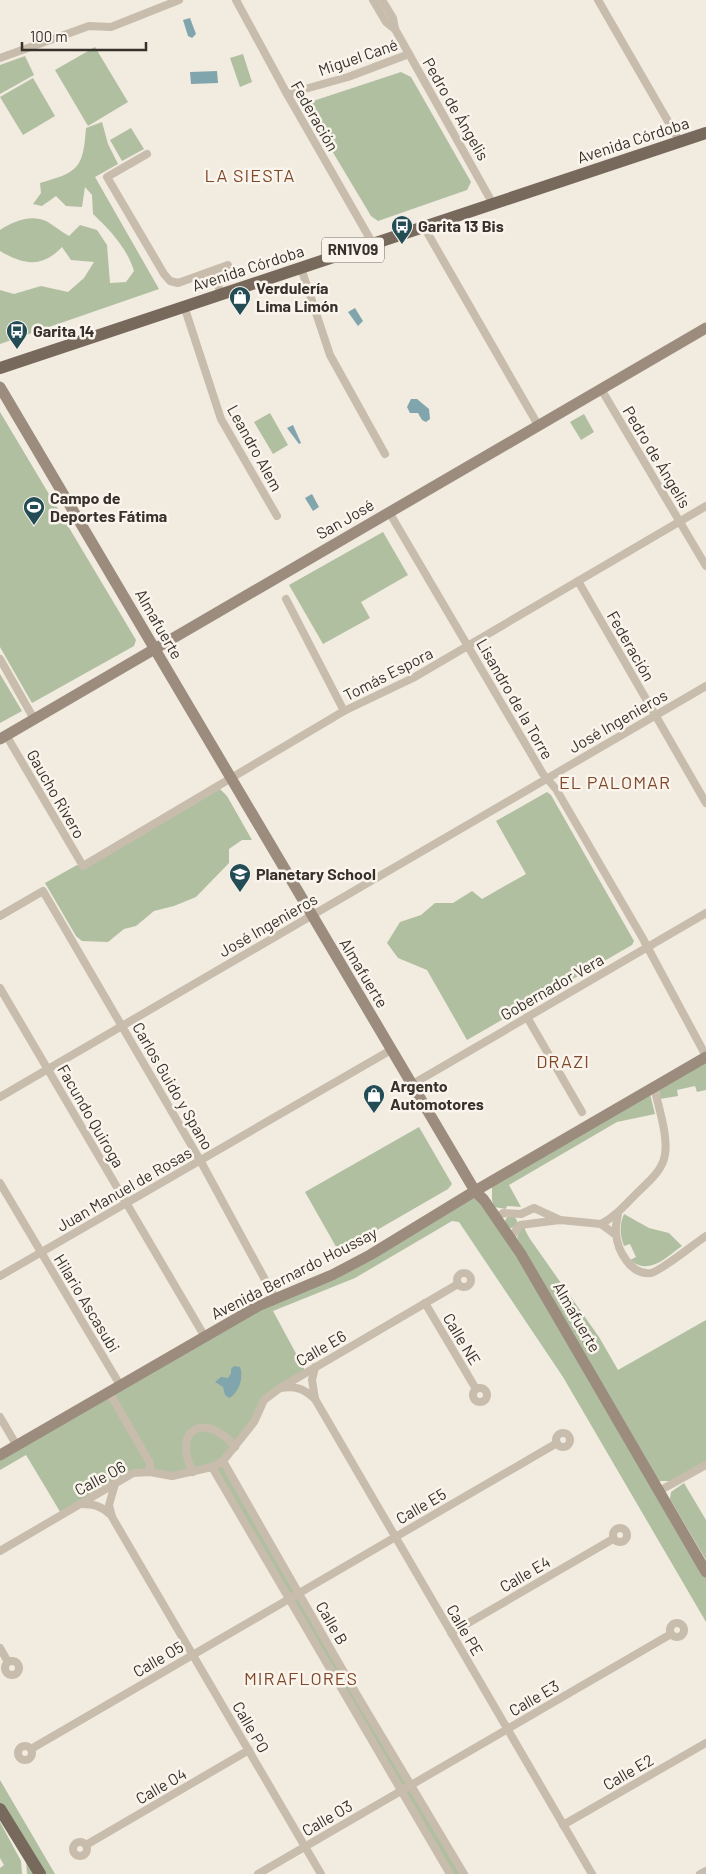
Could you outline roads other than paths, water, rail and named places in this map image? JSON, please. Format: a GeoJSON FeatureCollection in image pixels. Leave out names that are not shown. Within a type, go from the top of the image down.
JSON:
{"type":"FeatureCollection","features":[{"type":"Feature","properties":{"kind":"main road","name":"Avenida Córdoba"},"geometry":{"type":"LineString","coordinates":[[0,368],[706,133]]}},
{"type":"Feature","properties":{"kind":"main road"},"geometry":{"type":"LineString","coordinates":[[0,1809],[40,1874]]}},
{"type":"Feature","properties":{"kind":"main road"},"geometry":{"type":"LineString","coordinates":[[24,1850],[27,1874]]}},
{"type":"Feature","properties":{"kind":"street"},"geometry":{"type":"LineString","coordinates":[[0,58],[89,26],[111,27],[179,0]]}},
{"type":"Feature","properties":{"kind":"street","name":"Federación"},"geometry":{"type":"LineString","coordinates":[[236,0],[287,94],[373,244]]}},
{"type":"Feature","properties":{"kind":"street","name":"Pedro de Ángelis"},"geometry":{"type":"LineString","coordinates":[[373,0],[386,22],[395,29]]}},
{"type":"Feature","properties":{"kind":"street","name":"Pedro de Ángelis"},"geometry":{"type":"LineString","coordinates":[[382,0],[393,18],[395,29],[493,204]]}},
{"type":"Feature","properties":{"kind":"street"},"geometry":{"type":"LineString","coordinates":[[598,0],[680,142]]}},
{"type":"Feature","properties":{"kind":"street","name":"Miguel Cané"},"geometry":{"type":"LineString","coordinates":[[287,94],[348,78],[409,54]]}},
{"type":"Feature","properties":{"kind":"street"},"geometry":{"type":"LineString","coordinates":[[147,154],[107,177],[170,281],[178,283],[228,265]]}},
{"type":"Feature","properties":{"kind":"street"},"geometry":{"type":"LineString","coordinates":[[424,227],[538,426]]}},
{"type":"Feature","properties":{"kind":"street"},"geometry":{"type":"LineString","coordinates":[[301,268],[330,356],[385,454]]}},
{"type":"Feature","properties":{"kind":"street"},"geometry":{"type":"LineString","coordinates":[[213,271],[221,294]]}},
{"type":"Feature","properties":{"kind":"street","name":"Leandro Alem"},"geometry":{"type":"LineString","coordinates":[[184,306],[221,419],[277,516]]}},
{"type":"Feature","properties":{"kind":"street","name":"San José"},"geometry":{"type":"LineString","coordinates":[[3,737],[706,328]]}},
{"type":"Feature","properties":{"kind":"street","name":"Almafuerte"},"geometry":{"type":"LineString","coordinates":[[0,387],[411,1085],[475,1191],[511,1237],[706,1572]]}},
{"type":"Feature","properties":{"kind":"street","name":"Pedro de Ángelis"},"geometry":{"type":"LineString","coordinates":[[601,389],[706,566]]}},
{"type":"Feature","properties":{"kind":"street","name":"Tomás Espora"},"geometry":{"type":"LineString","coordinates":[[83,866],[344,712],[413,678],[706,506]]}},
{"type":"Feature","properties":{"kind":"street","name":"Lisandro de la Torre"},"geometry":{"type":"LineString","coordinates":[[389,512],[546,778],[556,789],[647,947],[706,1056]]}},
{"type":"Feature","properties":{"kind":"street","name":"Federación"},"geometry":{"type":"LineString","coordinates":[[578,581],[706,802]]}},
{"type":"Feature","properties":{"kind":"street"},"geometry":{"type":"LineString","coordinates":[[286,599],[344,712]]}},
{"type":"Feature","properties":{"kind":"street"},"geometry":{"type":"LineString","coordinates":[[0,659],[34,719]]}},
{"type":"Feature","properties":{"kind":"street","name":"José Ingenieros"},"geometry":{"type":"LineString","coordinates":[[0,1097],[706,686]]}},
{"type":"Feature","properties":{"kind":"street","name":"Gaucho Rivero"},"geometry":{"type":"LineString","coordinates":[[3,737],[83,866]]}},
{"type":"Feature","properties":{"kind":"street","name":"Carlos Guido y Spano"},"geometry":{"type":"LineString","coordinates":[[0,916],[42,891],[200,1160],[274,1298]]}},
{"type":"Feature","properties":{"kind":"street","name":"Gobernador Vera"},"geometry":{"type":"LineString","coordinates":[[411,1085],[706,913]]}},
{"type":"Feature","properties":{"kind":"street","name":"Facundo Quiroga"},"geometry":{"type":"LineString","coordinates":[[0,988],[205,1336]]}},
{"type":"Feature","properties":{"kind":"street"},"geometry":{"type":"LineString","coordinates":[[527,1017],[582,1112]]}},
{"type":"Feature","properties":{"kind":"street","name":"Juan Manuel de Rosas"},"geometry":{"type":"LineString","coordinates":[[0,1276],[391,1050]]}},
{"type":"Feature","properties":{"kind":"street","name":"Avenida Bernardo Houssay"},"geometry":{"type":"LineString","coordinates":[[0,1455],[274,1298],[340,1271],[706,1056]]}},
{"type":"Feature","properties":{"kind":"street"},"geometry":{"type":"LineString","coordinates":[[601,1224],[618,1214],[650,1180],[664,1160],[666,1151],[664,1130],[654,1087]]}},
{"type":"Feature","properties":{"kind":"street","name":"Hilario Ascasubi"},"geometry":{"type":"LineString","coordinates":[[0,1183],[120,1385]]}},
{"type":"Feature","properties":{"kind":"street"},"geometry":{"type":"LineString","coordinates":[[496,1217],[503,1213],[521,1214],[534,1208],[560,1220]]}},
{"type":"Feature","properties":{"kind":"street"},"geometry":{"type":"LineString","coordinates":[[511,1237],[520,1225],[521,1214]]}},
{"type":"Feature","properties":{"kind":"street"},"geometry":{"type":"LineString","coordinates":[[618,1214],[616,1235],[626,1261],[633,1269],[650,1273],[706,1236]]}},
{"type":"Feature","properties":{"kind":"street"},"geometry":{"type":"LineString","coordinates":[[520,1225],[560,1220],[601,1224],[616,1235]]}},
{"type":"Feature","properties":{"kind":"street","name":"Calle E6"},"geometry":{"type":"LineString","coordinates":[[223,1462],[254,1422],[264,1400],[280,1388],[458,1284]]}},
{"type":"Feature","properties":{"kind":"street","name":"Calle NE"},"geometry":{"type":"LineString","coordinates":[[425,1304],[476,1389]]}},
{"type":"Feature","properties":{"kind":"street","name":"Calle PE"},"geometry":{"type":"LineString","coordinates":[[315,1368],[312,1380],[315,1399]]}},
{"type":"Feature","properties":{"kind":"street","name":"Calle PE"},"geometry":{"type":"LineString","coordinates":[[280,1388],[294,1386],[304,1390],[315,1399],[592,1874]]}},
{"type":"Feature","properties":{"kind":"street"},"geometry":{"type":"LineString","coordinates":[[109,1392],[150,1463],[150,1472]]}},
{"type":"Feature","properties":{"kind":"street"},"geometry":{"type":"LineString","coordinates":[[0,1417],[17,1446]]}},
{"type":"Feature","properties":{"kind":"street"},"geometry":{"type":"LineString","coordinates":[[194,1472],[184,1449],[188,1436],[193,1432],[208,1427],[216,1429],[235,1447]]}},
{"type":"Feature","properties":{"kind":"street","name":"Calle E5"},"geometry":{"type":"LineString","coordinates":[[299,1593],[557,1443]]}},
{"type":"Feature","properties":{"kind":"street","name":"Calle O6"},"geometry":{"type":"LineString","coordinates":[[0,1551],[133,1473],[150,1472],[172,1476],[194,1472],[223,1462]]}},
{"type":"Feature","properties":{"kind":"street","name":"Calle B"},"geometry":{"type":"LineString","coordinates":[[223,1462],[410,1786],[464,1874]]}},
{"type":"Feature","properties":{"kind":"street"},"geometry":{"type":"LineString","coordinates":[[660,1491],[706,1464]]}},
{"type":"Feature","properties":{"kind":"street","name":"Calle B"},"geometry":{"type":"LineString","coordinates":[[212,1467],[450,1874]]}},
{"type":"Feature","properties":{"kind":"street"},"geometry":{"type":"LineString","coordinates":[[112,1516],[109,1505],[115,1484]]}},
{"type":"Feature","properties":{"kind":"street"},"geometry":{"type":"LineString","coordinates":[[79,1505],[92,1504],[102,1507],[112,1516]]}},
{"type":"Feature","properties":{"kind":"street","name":"Calle PO"},"geometry":{"type":"LineString","coordinates":[[112,1516],[321,1874]]}},
{"type":"Feature","properties":{"kind":"street","name":"Calle E4"},"geometry":{"type":"LineString","coordinates":[[451,1633],[614,1539]]}},
{"type":"Feature","properties":{"kind":"street","name":"Calle O5"},"geometry":{"type":"LineString","coordinates":[[30,1749],[299,1593]]}},
{"type":"Feature","properties":{"kind":"street","name":"Calle E3"},"geometry":{"type":"LineString","coordinates":[[410,1786],[671,1634]]}},
{"type":"Feature","properties":{"kind":"street"},"geometry":{"type":"LineString","coordinates":[[0,1648],[8,1662]]}},
{"type":"Feature","properties":{"kind":"street","name":"Calle E2"},"geometry":{"type":"LineString","coordinates":[[563,1825],[706,1742]]}},
{"type":"Feature","properties":{"kind":"street","name":"Calle O4"},"geometry":{"type":"LineString","coordinates":[[86,1845],[249,1750]]}},
{"type":"Feature","properties":{"kind":"street","name":"Calle O3"},"geometry":{"type":"LineString","coordinates":[[258,1874],[410,1786]]}},
{"type":"Feature","properties":{"kind":"street"},"geometry":{"type":"LineString","coordinates":[[700,1874],[706,1871]]}},
{"type":"Feature","properties":{"kind":"water"},"geometry":{"type":"Polygon","coordinates":[[[190,18],[196,34],[192,38],[188,36],[183,20],[190,18]]]}},
{"type":"Feature","properties":{"kind":"water"},"geometry":{"type":"Polygon","coordinates":[[[217,71],[218,83],[191,84],[190,72],[217,71]]]}},
{"type":"Feature","properties":{"kind":"water"},"geometry":{"type":"Polygon","coordinates":[[[355,308],[363,321],[358,326],[348,312],[355,308]]]}},
{"type":"Feature","properties":{"kind":"water"},"geometry":{"type":"Polygon","coordinates":[[[411,399],[417,399],[429,409],[430,419],[426,422],[422,420],[418,413],[410,413],[407,407],[411,399]]]}},
{"type":"Feature","properties":{"kind":"water"},"geometry":{"type":"Polygon","coordinates":[[[293,425],[301,443],[299,444],[287,428],[293,425]]]}},
{"type":"Feature","properties":{"kind":"water"},"geometry":{"type":"Polygon","coordinates":[[[312,494],[319,507],[313,511],[305,498],[312,494]]]}},
{"type":"Feature","properties":{"kind":"water"},"geometry":{"type":"Polygon","coordinates":[[[234,1366],[240,1367],[241,1380],[238,1389],[229,1398],[225,1395],[223,1387],[215,1382],[221,1377],[228,1378],[234,1366]]]}},
{"type":"Feature","properties":{"kind":"place","name":"Garita 13 Bis"},"geometry":{"type":"Point","coordinates":[402,245]}},
{"type":"Feature","properties":{"kind":"place","name":"Verdulería Lima Limón"},"geometry":{"type":"Point","coordinates":[240,316]}},
{"type":"Feature","properties":{"kind":"place","name":"Garita 14"},"geometry":{"type":"Point","coordinates":[17,350]}},
{"type":"Feature","properties":{"kind":"place","name":"Campo de Deportes Fátima"},"geometry":{"type":"Point","coordinates":[34,526]}},
{"type":"Feature","properties":{"kind":"place","name":"Planetary School"},"geometry":{"type":"Point","coordinates":[240,893]}},
{"type":"Feature","properties":{"kind":"place","name":"Argento Automotores"},"geometry":{"type":"Point","coordinates":[374,1114]}},
{"type":"Feature","properties":{"kind":"district","name":"LA SIESTA"},"geometry":{"type":"Point","coordinates":[250,176]}},
{"type":"Feature","properties":{"kind":"district","name":"EL PALOMAR"},"geometry":{"type":"Point","coordinates":[615,783]}},
{"type":"Feature","properties":{"kind":"district","name":"DRAZI"},"geometry":{"type":"Point","coordinates":[563,1062]}},
{"type":"Feature","properties":{"kind":"district","name":"MIRAFLORES"},"geometry":{"type":"Point","coordinates":[301,1679]}}]}
